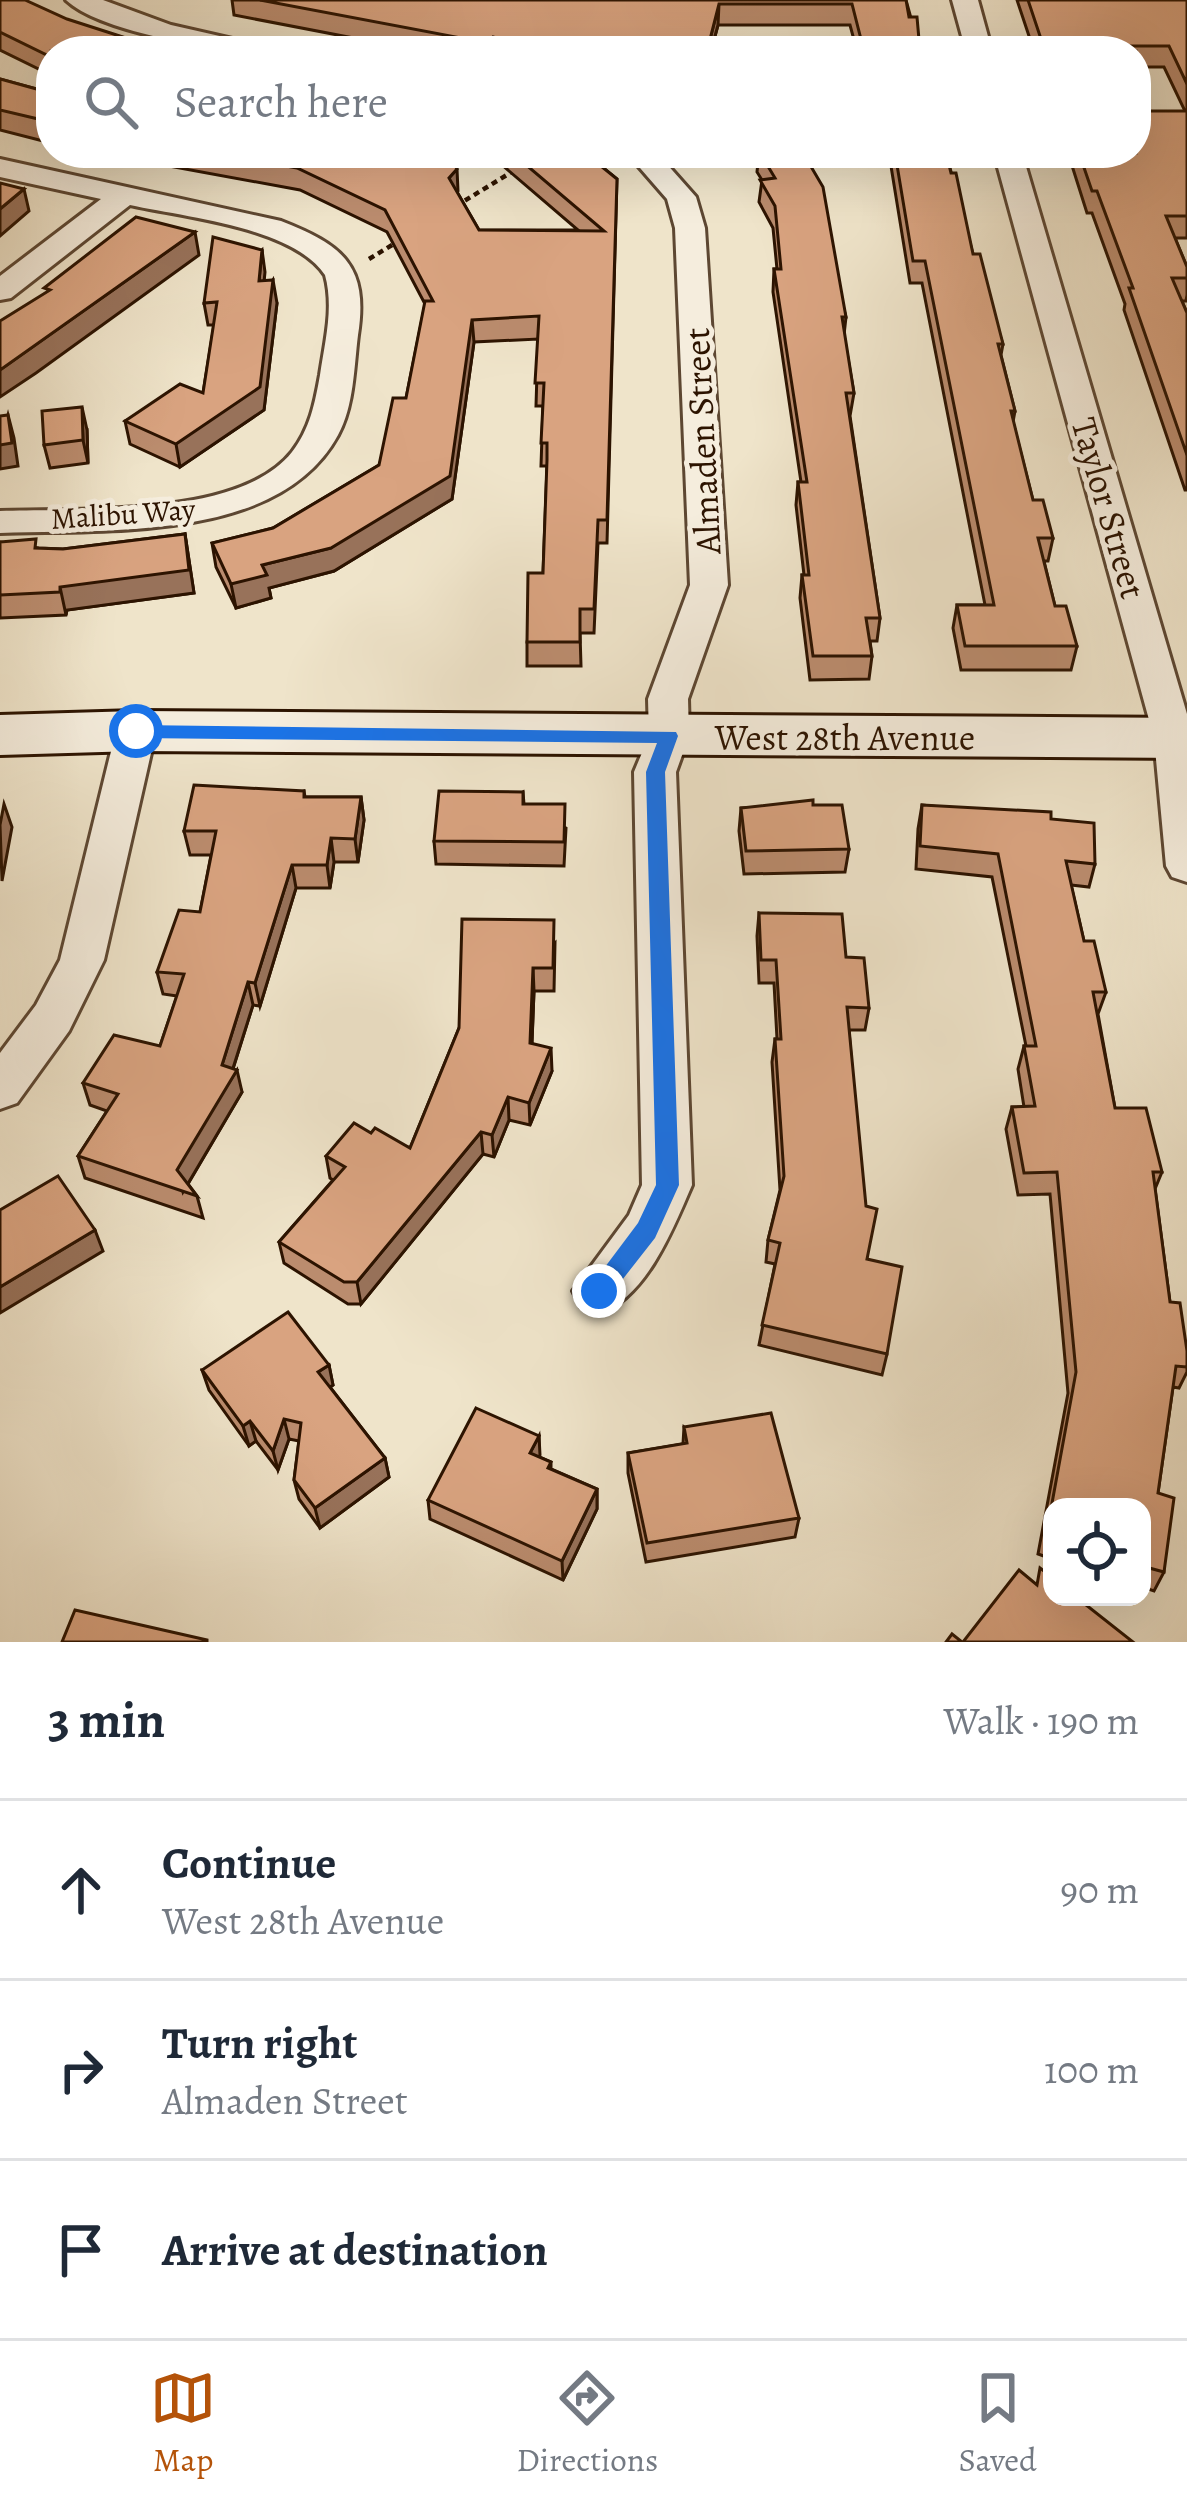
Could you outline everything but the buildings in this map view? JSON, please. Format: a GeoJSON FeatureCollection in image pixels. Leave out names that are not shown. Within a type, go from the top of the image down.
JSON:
{"type":"FeatureCollection","features":[{"type":"Feature","properties":{"kind":"main road","name":"West 28th Avenue"},"geometry":{"type":"LineString","coordinates":[[0,735],[136,731],[1180,738]]}},
{"type":"Feature","properties":{"kind":"street"},"geometry":{"type":"LineString","coordinates":[[79,0],[114,16],[192,36]]}},
{"type":"Feature","properties":{"kind":"street"},"geometry":{"type":"LineString","coordinates":[[964,0],[975,36]]}},
{"type":"Feature","properties":{"kind":"street"},"geometry":{"type":"LineString","coordinates":[[0,168],[270,227],[334,258],[342,276]]}},
{"type":"Feature","properties":{"kind":"street","name":"Almaden Street"},"geometry":{"type":"LineString","coordinates":[[599,1291],[647,1230],[667,1185],[655,772],[669,736],[668,699],[709,586],[690,228],[681,196],[655,168]]}},
{"type":"Feature","properties":{"kind":"street","name":"Taylor Street"},"geometry":{"type":"LineString","coordinates":[[1012,168],[1180,738],[1187,866]]}},
{"type":"Feature","properties":{"kind":"street"},"geometry":{"type":"LineString","coordinates":[[0,291],[123,196]]}},
{"type":"Feature","properties":{"kind":"street","name":"Malibu Way"},"geometry":{"type":"LineString","coordinates":[[0,522],[196,512],[257,492],[300,464],[322,435],[328,409],[347,306],[342,276]]}},
{"type":"Feature","properties":{"kind":"street"},"geometry":{"type":"LineString","coordinates":[[0,1090],[53,1018],[82,960],[136,731]]}},
{"type":"Feature","properties":{"kind":"path"},"geometry":{"type":"LineString","coordinates":[[442,214],[516,168]]}},
{"type":"Feature","properties":{"kind":"path"},"geometry":{"type":"LineString","coordinates":[[342,276],[402,239]]}},
{"type":"Feature","properties":{"kind":"route"},"geometry":{"type":"LineString","coordinates":[[136,731],[669,736],[655,772],[667,1185],[647,1230],[599,1291]]}}]}
